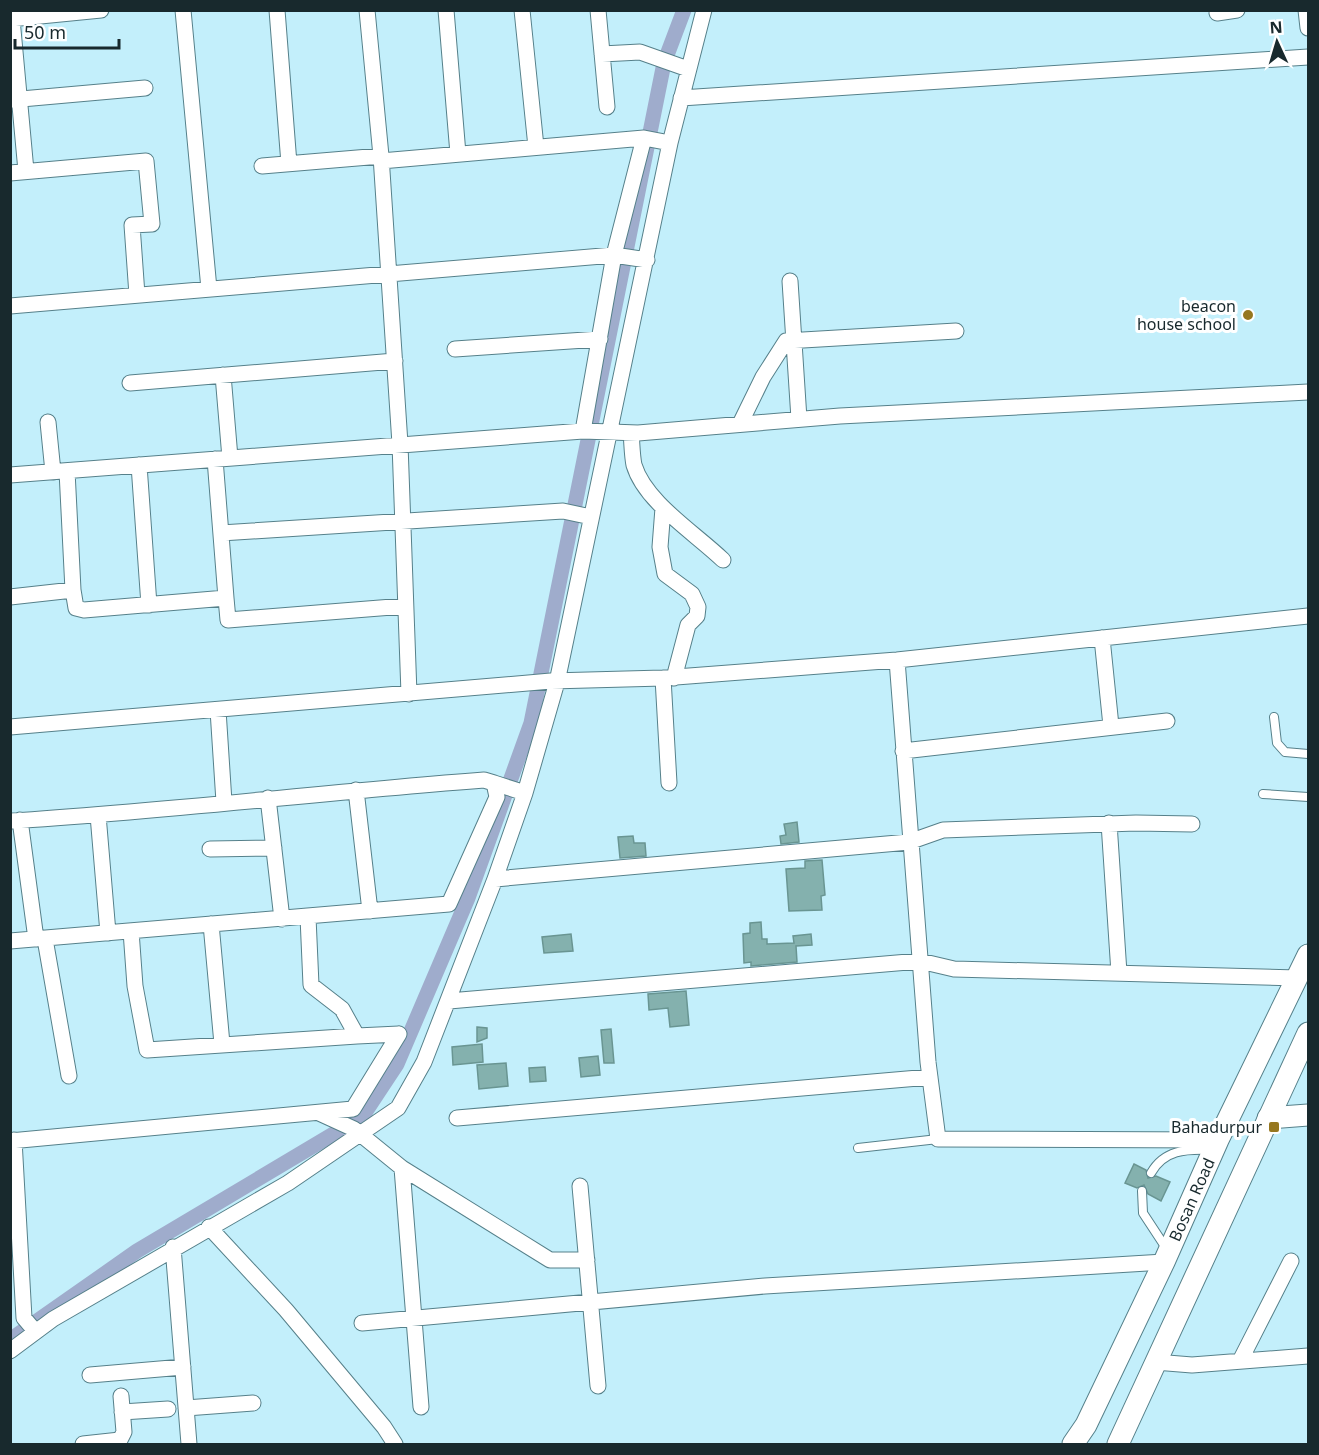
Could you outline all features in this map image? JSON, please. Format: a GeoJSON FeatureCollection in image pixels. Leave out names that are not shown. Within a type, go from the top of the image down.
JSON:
{"type":"FeatureCollection","features":[{"type":"Feature","properties":{"kind":"main road","name":"Bosan Road"},"geometry":{"type":"LineString","coordinates":[[1073,1444],[1086,1425],[1167,1257],[1217,1145],[1308,955]]}},
{"type":"Feature","properties":{"kind":"main road","name":"Bosan Road"},"geometry":{"type":"LineString","coordinates":[[1118,1444],[1308,1033]]}},
{"type":"Feature","properties":{"kind":"main road"},"geometry":{"type":"LineString","coordinates":[[1268,1118],[1308,1115]]}},
{"type":"Feature","properties":{"kind":"street"},"geometry":{"type":"LineString","coordinates":[[101,10],[11,19],[18,172],[146,160],[152,224],[132,225],[137,295]]}},
{"type":"Feature","properties":{"kind":"street"},"geometry":{"type":"LineString","coordinates":[[183,10],[209,289]]}},
{"type":"Feature","properties":{"kind":"street"},"geometry":{"type":"LineString","coordinates":[[277,10],[289,164]]}},
{"type":"Feature","properties":{"kind":"street"},"geometry":{"type":"LineString","coordinates":[[367,10],[381,158],[395,361],[409,694]]}},
{"type":"Feature","properties":{"kind":"street"},"geometry":{"type":"LineString","coordinates":[[446,10],[458,154]]}},
{"type":"Feature","properties":{"kind":"street"},"geometry":{"type":"LineString","coordinates":[[522,10],[536,147]]}},
{"type":"Feature","properties":{"kind":"street"},"geometry":{"type":"LineString","coordinates":[[598,10],[607,107]]}},
{"type":"Feature","properties":{"kind":"street"},"geometry":{"type":"LineString","coordinates":[[583,431],[614,255],[658,141],[681,98],[680,66],[704,10]]}},
{"type":"Feature","properties":{"kind":"street"},"geometry":{"type":"LineString","coordinates":[[1217,13],[1237,10]]}},
{"type":"Feature","properties":{"kind":"street"},"geometry":{"type":"LineString","coordinates":[[1306,10],[1308,28]]}},
{"type":"Feature","properties":{"kind":"street"},"geometry":{"type":"LineString","coordinates":[[602,54],[640,52],[680,66]]}},
{"type":"Feature","properties":{"kind":"street"},"geometry":{"type":"LineString","coordinates":[[681,98],[1308,57]]}},
{"type":"Feature","properties":{"kind":"street"},"geometry":{"type":"LineString","coordinates":[[15,99],[145,88]]}},
{"type":"Feature","properties":{"kind":"street"},"geometry":{"type":"LineString","coordinates":[[262,166],[658,141]]}},
{"type":"Feature","properties":{"kind":"street"},"geometry":{"type":"LineString","coordinates":[[24,1322],[173,1247],[288,1183],[351,1129],[398,1108],[424,1062],[495,879],[509,788],[554,681],[577,514],[603,431],[642,259],[658,141]]}},
{"type":"Feature","properties":{"kind":"street"},"geometry":{"type":"LineString","coordinates":[[10,306],[614,255],[642,259]]}},
{"type":"Feature","properties":{"kind":"street"},"geometry":{"type":"LineString","coordinates":[[790,281],[799,419]]}},
{"type":"Feature","properties":{"kind":"street"},"geometry":{"type":"LineString","coordinates":[[740,424],[779,348],[786,341],[956,331]]}},
{"type":"Feature","properties":{"kind":"street"},"geometry":{"type":"LineString","coordinates":[[455,349],[600,339]]}},
{"type":"Feature","properties":{"kind":"street"},"geometry":{"type":"LineString","coordinates":[[130,383],[395,361]]}},
{"type":"Feature","properties":{"kind":"street"},"geometry":{"type":"LineString","coordinates":[[223,375],[221,533],[228,620],[405,606]]}},
{"type":"Feature","properties":{"kind":"street"},"geometry":{"type":"LineString","coordinates":[[10,474],[583,431],[631,432],[799,419],[1308,392]]}},
{"type":"Feature","properties":{"kind":"street"},"geometry":{"type":"LineString","coordinates":[[48,422],[60,471],[74,602],[80,610],[226,598]]}},
{"type":"Feature","properties":{"kind":"street"},"geometry":{"type":"LineString","coordinates":[[631,432],[634,465],[645,487],[663,508],[723,560]]}},
{"type":"Feature","properties":{"kind":"street"},"geometry":{"type":"LineString","coordinates":[[139,465],[149,605]]}},
{"type":"Feature","properties":{"kind":"street"},"geometry":{"type":"LineString","coordinates":[[663,508],[660,548],[665,574],[692,594],[698,607],[697,616],[688,625],[668,678],[669,783]]}},
{"type":"Feature","properties":{"kind":"street"},"geometry":{"type":"LineString","coordinates":[[221,533],[401,521],[577,514]]}},
{"type":"Feature","properties":{"kind":"street"},"geometry":{"type":"LineString","coordinates":[[10,597],[73,590]]}},
{"type":"Feature","properties":{"kind":"street"},"geometry":{"type":"LineString","coordinates":[[10,727],[554,681],[668,678],[897,660],[1308,616]]}},
{"type":"Feature","properties":{"kind":"street"},"geometry":{"type":"LineString","coordinates":[[1101,638],[1111,726]]}},
{"type":"Feature","properties":{"kind":"street"},"geometry":{"type":"LineString","coordinates":[[897,660],[909,842],[930,1077],[938,1139],[1217,1145]]}},
{"type":"Feature","properties":{"kind":"street"},"geometry":{"type":"LineString","coordinates":[[218,710],[224,802]]}},
{"type":"Feature","properties":{"kind":"street"},"geometry":{"type":"LineString","coordinates":[[903,751],[1167,721]]}},
{"type":"Feature","properties":{"kind":"street"},"geometry":{"type":"LineString","coordinates":[[69,1076],[15,820],[98,815],[484,780],[509,788]]}},
{"type":"Feature","properties":{"kind":"street"},"geometry":{"type":"LineString","coordinates":[[10,941],[449,904],[497,797],[509,788]]}},
{"type":"Feature","properties":{"kind":"street"},"geometry":{"type":"LineString","coordinates":[[356,790],[370,911]]}},
{"type":"Feature","properties":{"kind":"street"},"geometry":{"type":"LineString","coordinates":[[268,798],[282,919]]}},
{"type":"Feature","properties":{"kind":"street"},"geometry":{"type":"LineString","coordinates":[[98,815],[108,933]]}},
{"type":"Feature","properties":{"kind":"street"},"geometry":{"type":"LineString","coordinates":[[495,879],[909,842],[943,830],[1109,824],[1192,824]]}},
{"type":"Feature","properties":{"kind":"street"},"geometry":{"type":"LineString","coordinates":[[1109,824],[1119,974]]}},
{"type":"Feature","properties":{"kind":"street"},"geometry":{"type":"LineString","coordinates":[[210,849],[274,848]]}},
{"type":"Feature","properties":{"kind":"street"},"geometry":{"type":"LineString","coordinates":[[308,917],[311,985],[342,1010],[357,1036]]}},
{"type":"Feature","properties":{"kind":"street"},"geometry":{"type":"LineString","coordinates":[[211,924],[222,1044]]}},
{"type":"Feature","properties":{"kind":"street"},"geometry":{"type":"LineString","coordinates":[[10,1351],[24,1322],[12,1141],[353,1109],[399,1034],[147,1050],[135,986],[131,931]]}},
{"type":"Feature","properties":{"kind":"street"},"geometry":{"type":"LineString","coordinates":[[449,1001],[920,961],[954,969],[1298,978]]}},
{"type":"Feature","properties":{"kind":"street"},"geometry":{"type":"LineString","coordinates":[[457,1118],[930,1077]]}},
{"type":"Feature","properties":{"kind":"street"},"geometry":{"type":"LineString","coordinates":[[317,1112],[351,1129],[402,1168],[550,1260],[587,1260]]}},
{"type":"Feature","properties":{"kind":"street"},"geometry":{"type":"LineString","coordinates":[[402,1168],[421,1407]]}},
{"type":"Feature","properties":{"kind":"street"},"geometry":{"type":"LineString","coordinates":[[580,1186],[598,1386]]}},
{"type":"Feature","properties":{"kind":"street"},"geometry":{"type":"LineString","coordinates":[[209,1227],[286,1310],[384,1427],[395,1444]]}},
{"type":"Feature","properties":{"kind":"street"},"geometry":{"type":"LineString","coordinates":[[173,1247],[189,1444]]}},
{"type":"Feature","properties":{"kind":"street"},"geometry":{"type":"LineString","coordinates":[[362,1323],[765,1286],[1167,1257]]}},
{"type":"Feature","properties":{"kind":"street"},"geometry":{"type":"LineString","coordinates":[[1240,1362],[1291,1261]]}},
{"type":"Feature","properties":{"kind":"street"},"geometry":{"type":"LineString","coordinates":[[1155,1362],[1192,1365],[1308,1356]]}},
{"type":"Feature","properties":{"kind":"street"},"geometry":{"type":"LineString","coordinates":[[90,1376],[183,1367]]}},
{"type":"Feature","properties":{"kind":"street"},"geometry":{"type":"LineString","coordinates":[[83,1444],[120,1440],[124,1432],[121,1396]]}},
{"type":"Feature","properties":{"kind":"street"},"geometry":{"type":"LineString","coordinates":[[186,1408],[253,1403]]}},
{"type":"Feature","properties":{"kind":"street"},"geometry":{"type":"LineString","coordinates":[[122,1412],[168,1409]]}},
{"type":"Feature","properties":{"kind":"lane"},"geometry":{"type":"LineString","coordinates":[[1274,717],[1277,743],[1285,752],[1308,754]]}},
{"type":"Feature","properties":{"kind":"lane"},"geometry":{"type":"LineString","coordinates":[[1263,794],[1308,797]]}},
{"type":"Feature","properties":{"kind":"lane"},"geometry":{"type":"LineString","coordinates":[[858,1148],[938,1139]]}},
{"type":"Feature","properties":{"kind":"lane"},"geometry":{"type":"LineString","coordinates":[[1151,1173],[1157,1162],[1168,1154],[1217,1145]]}},
{"type":"Feature","properties":{"kind":"lane"},"geometry":{"type":"LineString","coordinates":[[1142,1191],[1143,1213],[1167,1257]]}},
{"type":"Feature","properties":{"kind":"building"},"geometry":{"type":"Polygon","coordinates":[[[797,822],[799,842],[781,844],[780,836],[786,835],[784,824],[797,822]]]}},
{"type":"Feature","properties":{"kind":"building"},"geometry":{"type":"Polygon","coordinates":[[[633,836],[634,843],[645,843],[646,856],[620,858],[618,837],[633,836]]]}},
{"type":"Feature","properties":{"kind":"building"},"geometry":{"type":"Polygon","coordinates":[[[822,860],[825,895],[821,896],[822,910],[789,911],[786,869],[805,868],[805,861],[822,860]]]}},
{"type":"Feature","properties":{"kind":"building"},"geometry":{"type":"Polygon","coordinates":[[[761,922],[762,939],[767,939],[767,944],[794,943],[793,936],[811,934],[812,945],[796,946],[797,962],[751,966],[751,962],[744,963],[743,934],[750,933],[750,923],[761,922]]]}},
{"type":"Feature","properties":{"kind":"building"},"geometry":{"type":"Polygon","coordinates":[[[571,934],[573,951],[544,953],[542,937],[571,934]]]}},
{"type":"Feature","properties":{"kind":"building"},"geometry":{"type":"Polygon","coordinates":[[[686,991],[689,1025],[670,1027],[668,1008],[649,1010],[648,994],[686,991]]]}},
{"type":"Feature","properties":{"kind":"building"},"geometry":{"type":"Polygon","coordinates":[[[477,1027],[487,1028],[487,1038],[477,1042],[477,1027]]]}},
{"type":"Feature","properties":{"kind":"building"},"geometry":{"type":"Polygon","coordinates":[[[611,1029],[614,1063],[604,1063],[601,1030],[611,1029]]]}},
{"type":"Feature","properties":{"kind":"building"},"geometry":{"type":"Polygon","coordinates":[[[482,1044],[483,1062],[453,1065],[452,1047],[482,1044]]]}},
{"type":"Feature","properties":{"kind":"building"},"geometry":{"type":"Polygon","coordinates":[[[598,1056],[600,1075],[581,1077],[579,1058],[598,1056]]]}},
{"type":"Feature","properties":{"kind":"building"},"geometry":{"type":"Polygon","coordinates":[[[506,1063],[508,1086],[479,1089],[477,1065],[506,1063]]]}},
{"type":"Feature","properties":{"kind":"building"},"geometry":{"type":"Polygon","coordinates":[[[545,1067],[546,1081],[530,1082],[529,1068],[545,1067]]]}},
{"type":"Feature","properties":{"kind":"building"},"geometry":{"type":"Polygon","coordinates":[[[1134,1164],[1146,1170],[1148,1178],[1156,1176],[1170,1182],[1161,1201],[1148,1194],[1144,1185],[1137,1188],[1125,1183],[1134,1164]]]}},
{"type":"Feature","properties":{"kind":"waterway"},"geometry":{"type":"LineString","coordinates":[[10,1340],[137,1251],[362,1117],[397,1064],[468,898],[531,723],[664,63],[684,10]]}},
{"type":"Feature","properties":{"kind":"place","name":"beacon house school"},"geometry":{"type":"Point","coordinates":[1248,315]}},
{"type":"Feature","properties":{"kind":"place","name":"Bahadurpur"},"geometry":{"type":"Point","coordinates":[1274,1127]}}]}
